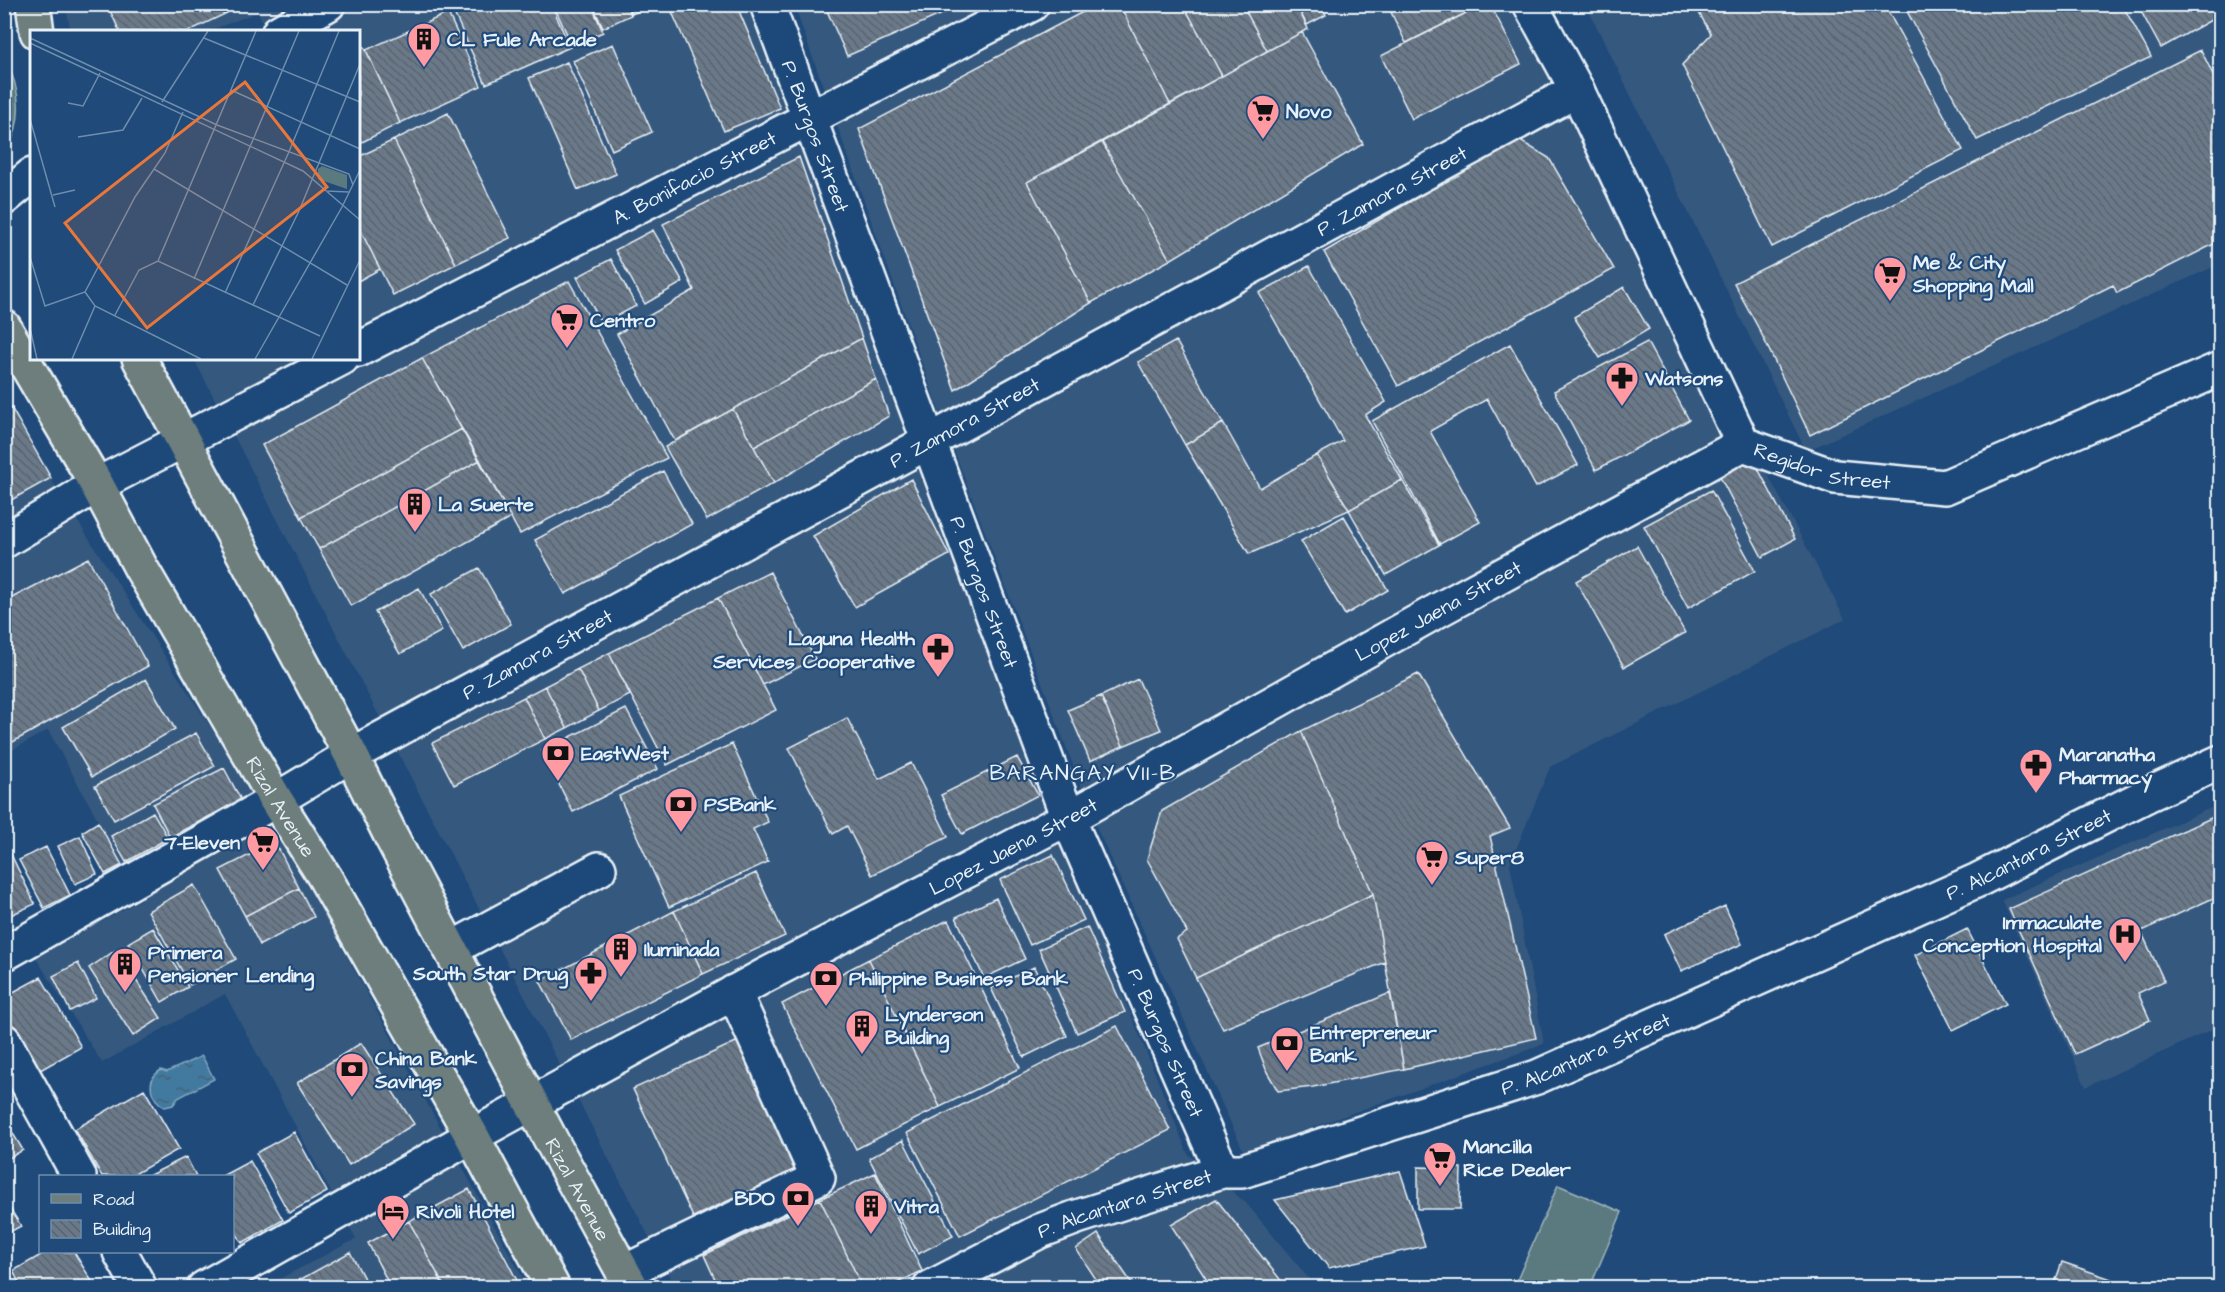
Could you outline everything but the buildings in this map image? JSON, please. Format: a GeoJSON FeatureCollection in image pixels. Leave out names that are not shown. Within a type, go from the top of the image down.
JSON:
{"type":"FeatureCollection","features":[{"type":"Feature","properties":{"kind":"main road"},"geometry":{"type":"LineString","coordinates":[[33,4],[37,30]]}},
{"type":"Feature","properties":{"kind":"main road","name":"Rizal Avenue"},"geometry":{"type":"LineString","coordinates":[[4,327],[97,485],[141,568],[276,800],[324,876],[472,1136],[553,1287]]}},
{"type":"Feature","properties":{"kind":"main road","name":"Rizal Avenue"},"geometry":{"type":"LineString","coordinates":[[141,360],[628,1280]]}},
{"type":"Feature","properties":{"kind":"street"},"geometry":{"type":"LineString","coordinates":[[282,30],[328,4]]}},
{"type":"Feature","properties":{"kind":"street","name":"P. Burgos Street"},"geometry":{"type":"LineString","coordinates":[[767,4],[927,442],[1068,818],[1222,1171]]}},
{"type":"Feature","properties":{"kind":"street","name":"A. Bonifacio Street"},"geometry":{"type":"LineString","coordinates":[[360,349],[1032,4]]}},
{"type":"Feature","properties":{"kind":"street","name":"Regidor Street"},"geometry":{"type":"LineString","coordinates":[[1530,4],[1577,90],[1743,444],[1835,477],[1945,487],[2220,369]]}},
{"type":"Feature","properties":{"kind":"street","name":"P. Zamora Street"},"geometry":{"type":"LineString","coordinates":[[4,954],[351,755],[1577,90]]}},
{"type":"Feature","properties":{"kind":"street"},"geometry":{"type":"LineString","coordinates":[[4,198],[30,177]]}},
{"type":"Feature","properties":{"kind":"street"},"geometry":{"type":"LineString","coordinates":[[4,541],[97,485],[338,360]]}},
{"type":"Feature","properties":{"kind":"street","name":"Lopez Jaena Street"},"geometry":{"type":"LineString","coordinates":[[204,1287],[734,992],[1068,818],[1442,608],[1743,444]]}},
{"type":"Feature","properties":{"kind":"street","name":"P. Alcantara Street"},"geometry":{"type":"LineString","coordinates":[[930,1287],[1040,1231],[1077,1217],[1222,1171],[1242,1171],[1537,1077],[1977,880],[2146,795],[2220,762]]}},
{"type":"Feature","properties":{"kind":"street"},"geometry":{"type":"LineString","coordinates":[[451,949],[599,869]]}},
{"type":"Feature","properties":{"kind":"street"},"geometry":{"type":"LineString","coordinates":[[628,1280],[818,1178],[734,992]]}},
{"type":"Feature","properties":{"kind":"street"},"geometry":{"type":"LineString","coordinates":[[4,1041],[78,1175]]}},
{"type":"Feature","properties":{"kind":"street"},"geometry":{"type":"LineString","coordinates":[[121,1253],[140,1287]]}},
{"type":"Feature","properties":{"kind":"shaded area"},"geometry":{"type":"Polygon","coordinates":[[[65,5],[757,5],[1062,846],[1188,1154],[1246,1203],[1316,1287],[675,1287],[195,360],[360,360],[360,30],[267,30],[258,12],[212,30],[71,30],[65,5]]]}},
{"type":"Feature","properties":{"kind":"shaded area"},"geometry":{"type":"Polygon","coordinates":[[[794,5],[1517,5],[1845,619],[1550,767],[1510,864],[1544,1044],[1244,1152],[1098,831],[941,416],[794,5]]]}},
{"type":"Feature","properties":{"kind":"shaded area"},"geometry":{"type":"Polygon","coordinates":[[[1586,5],[2220,5],[2220,264],[1806,451],[1586,5]]]}},
{"type":"Feature","properties":{"kind":"shaded area"},"geometry":{"type":"Polygon","coordinates":[[[4,407],[279,833],[528,1287],[264,1287],[356,1239],[225,994],[102,1063],[36,958],[142,899],[48,730],[5,754],[4,407]]]}},
{"type":"Feature","properties":{"kind":"shaded area","name":"Immaculate Conception Hospital"},"geometry":{"type":"Polygon","coordinates":[[[2220,804],[2220,1026],[2086,1087],[2002,900],[2220,804]]]}},
{"type":"Feature","properties":{"kind":"green space"},"geometry":{"type":"Polygon","coordinates":[[[4,57],[15,82],[18,107],[15,132],[5,157],[4,57]]]}},
{"type":"Feature","properties":{"kind":"green space"},"geometry":{"type":"Polygon","coordinates":[[[1558,1185],[1622,1212],[1590,1287],[1514,1287],[1558,1185]]]}},
{"type":"Feature","properties":{"kind":"water"},"geometry":{"type":"Polygon","coordinates":[[[202,1056],[214,1079],[178,1098],[173,1105],[165,1107],[160,1104],[151,1089],[156,1074],[161,1070],[167,1072],[202,1056]]]}},
{"type":"Feature","properties":{"kind":"place","name":"CL Fule Arcade"},"geometry":{"type":"Point","coordinates":[424,68]}},
{"type":"Feature","properties":{"kind":"place","name":"Novo"},"geometry":{"type":"Point","coordinates":[1263,140]}},
{"type":"Feature","properties":{"kind":"place","name":"Me & City Shopping Mall"},"geometry":{"type":"Point","coordinates":[1890,302]}},
{"type":"Feature","properties":{"kind":"place","name":"Centro"},"geometry":{"type":"Point","coordinates":[567,349]}},
{"type":"Feature","properties":{"kind":"place","name":"Watsons"},"geometry":{"type":"Point","coordinates":[1622,407]}},
{"type":"Feature","properties":{"kind":"place","name":"La Suerte"},"geometry":{"type":"Point","coordinates":[415,533]}},
{"type":"Feature","properties":{"kind":"place","name":"Laguna Health Services Cooperative"},"geometry":{"type":"Point","coordinates":[938,678]}},
{"type":"Feature","properties":{"kind":"place","name":"EastWest"},"geometry":{"type":"Point","coordinates":[558,782]}},
{"type":"Feature","properties":{"kind":"place","name":"Maranatha Pharmacy"},"geometry":{"type":"Point","coordinates":[2036,794]}},
{"type":"Feature","properties":{"kind":"place","name":"PSBank"},"geometry":{"type":"Point","coordinates":[681,833]}},
{"type":"Feature","properties":{"kind":"place","name":"7-Eleven"},"geometry":{"type":"Point","coordinates":[263,871]}},
{"type":"Feature","properties":{"kind":"place","name":"Super8"},"geometry":{"type":"Point","coordinates":[1432,886]}},
{"type":"Feature","properties":{"kind":"place","name":"Immaculate Conception Hospital"},"geometry":{"type":"Point","coordinates":[2125,963]}},
{"type":"Feature","properties":{"kind":"place","name":"Iluminada"},"geometry":{"type":"Point","coordinates":[621,978]}},
{"type":"Feature","properties":{"kind":"place","name":"Primera Pensioner Lending"},"geometry":{"type":"Point","coordinates":[125,993]}},
{"type":"Feature","properties":{"kind":"place","name":"South Star Drug"},"geometry":{"type":"Point","coordinates":[591,1002]}},
{"type":"Feature","properties":{"kind":"place","name":"Philippine Business Bank"},"geometry":{"type":"Point","coordinates":[826,1007]}},
{"type":"Feature","properties":{"kind":"place","name":"Lynderson Building"},"geometry":{"type":"Point","coordinates":[862,1055]}},
{"type":"Feature","properties":{"kind":"place","name":"Entrepreneur Bank"},"geometry":{"type":"Point","coordinates":[1287,1072]}},
{"type":"Feature","properties":{"kind":"place","name":"China Bank Savings"},"geometry":{"type":"Point","coordinates":[352,1098]}},
{"type":"Feature","properties":{"kind":"place","name":"Mancilla Rice Dealer"},"geometry":{"type":"Point","coordinates":[1440,1187]}},
{"type":"Feature","properties":{"kind":"place","name":"BDO"},"geometry":{"type":"Point","coordinates":[798,1227]}},
{"type":"Feature","properties":{"kind":"place","name":"Vitra"},"geometry":{"type":"Point","coordinates":[871,1235]}},
{"type":"Feature","properties":{"kind":"place","name":"Rivoli Hotel"},"geometry":{"type":"Point","coordinates":[393,1240]}},
{"type":"Feature","properties":{"kind":"district","name":"BARANGAY VII-B"},"geometry":{"type":"Point","coordinates":[1083,772]}}]}
